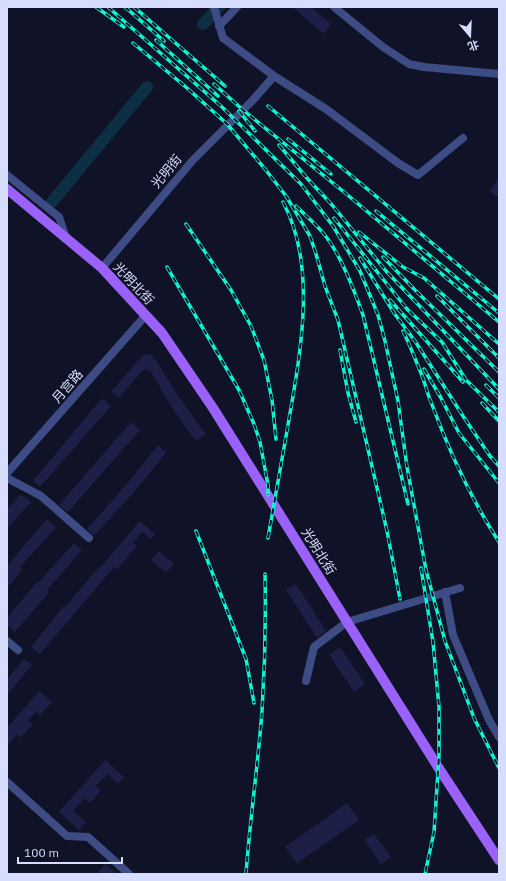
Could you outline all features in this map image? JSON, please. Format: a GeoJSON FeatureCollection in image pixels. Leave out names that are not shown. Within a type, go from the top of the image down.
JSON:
{"type":"FeatureCollection","features":[{"type":"Feature","properties":{"kind":"main road"},"geometry":{"type":"LineString","coordinates":[[8,190],[102,268]]}},
{"type":"Feature","properties":{"kind":"main road","name":"光明北街"},"geometry":{"type":"LineString","coordinates":[[102,268],[162,333],[213,408],[438,767],[499,860]]}},
{"type":"Feature","properties":{"kind":"street"},"geometry":{"type":"LineString","coordinates":[[214,7],[223,38],[274,76],[326,109],[398,163],[418,175],[463,138]]}},
{"type":"Feature","properties":{"kind":"street"},"geometry":{"type":"LineString","coordinates":[[219,26],[237,7]]}},
{"type":"Feature","properties":{"kind":"street"},"geometry":{"type":"LineString","coordinates":[[334,7],[383,46],[409,64],[424,67],[499,74]]}},
{"type":"Feature","properties":{"kind":"street","name":"光明街"},"geometry":{"type":"LineString","coordinates":[[102,268],[193,160],[253,100],[274,76]]}},
{"type":"Feature","properties":{"kind":"street"},"geometry":{"type":"LineString","coordinates":[[7,175],[59,217],[66,238]]}},
{"type":"Feature","properties":{"kind":"street","name":"月宫路"},"geometry":{"type":"LineString","coordinates":[[7,473],[146,315]]}},
{"type":"Feature","properties":{"kind":"street"},"geometry":{"type":"LineString","coordinates":[[7,478],[41,496],[89,538]]}},
{"type":"Feature","properties":{"kind":"street"},"geometry":{"type":"LineString","coordinates":[[306,681],[314,647],[347,622],[460,588]]}},
{"type":"Feature","properties":{"kind":"street"},"geometry":{"type":"LineString","coordinates":[[445,592],[454,635],[489,720],[499,737]]}},
{"type":"Feature","properties":{"kind":"street"},"geometry":{"type":"LineString","coordinates":[[7,641],[18,650]]}},
{"type":"Feature","properties":{"kind":"street"},"geometry":{"type":"LineString","coordinates":[[7,782],[67,836],[88,837],[129,874]]}},
{"type":"Feature","properties":{"kind":"building"},"geometry":{"type":"Polygon","coordinates":[[[293,7],[311,7],[331,24],[323,34],[293,7]]]}},
{"type":"Feature","properties":{"kind":"building"},"geometry":{"type":"Polygon","coordinates":[[[499,179],[499,198],[489,191],[499,179]]]}},
{"type":"Feature","properties":{"kind":"building"},"geometry":{"type":"Polygon","coordinates":[[[146,354],[151,355],[155,359],[181,400],[206,434],[196,441],[174,411],[151,372],[146,369],[142,371],[119,398],[111,392],[142,356],[146,354]]]}},
{"type":"Feature","properties":{"kind":"building"},"geometry":{"type":"Polygon","coordinates":[[[102,398],[111,406],[40,487],[33,481],[102,398]]]}},
{"type":"Feature","properties":{"kind":"building"},"geometry":{"type":"Polygon","coordinates":[[[131,422],[140,430],[68,512],[59,505],[131,422]]]}},
{"type":"Feature","properties":{"kind":"building"},"geometry":{"type":"Polygon","coordinates":[[[158,445],[166,453],[134,492],[94,536],[87,529],[126,485],[158,445]]]}},
{"type":"Feature","properties":{"kind":"building"},"geometry":{"type":"Polygon","coordinates":[[[21,494],[31,502],[7,529],[7,509],[21,494]]]}},
{"type":"Feature","properties":{"kind":"building"},"geometry":{"type":"Polygon","coordinates":[[[47,519],[56,527],[20,567],[23,569],[7,588],[7,566],[47,519]]]}},
{"type":"Feature","properties":{"kind":"building"},"geometry":{"type":"Polygon","coordinates":[[[140,521],[155,534],[150,539],[142,532],[133,543],[137,546],[117,569],[114,567],[40,654],[31,647],[64,606],[65,607],[100,566],[101,567],[140,521]]]}},
{"type":"Feature","properties":{"kind":"building"},"geometry":{"type":"Polygon","coordinates":[[[74,543],[82,550],[47,590],[49,592],[15,632],[7,625],[7,618],[37,582],[38,583],[74,543]]]}},
{"type":"Feature","properties":{"kind":"building"},"geometry":{"type":"Polygon","coordinates":[[[159,551],[174,564],[166,573],[151,560],[159,551]]]}},
{"type":"Feature","properties":{"kind":"building"},"geometry":{"type":"Polygon","coordinates":[[[296,584],[326,631],[317,638],[286,590],[296,584]]]}},
{"type":"Feature","properties":{"kind":"building"},"geometry":{"type":"Polygon","coordinates":[[[340,647],[365,684],[354,692],[329,655],[340,647]]]}},
{"type":"Feature","properties":{"kind":"building"},"geometry":{"type":"Polygon","coordinates":[[[24,659],[32,665],[7,695],[7,679],[24,659]]]}},
{"type":"Feature","properties":{"kind":"building"},"geometry":{"type":"Polygon","coordinates":[[[39,691],[52,702],[40,715],[36,712],[28,720],[33,724],[21,738],[17,734],[7,746],[7,728],[39,691]]]}},
{"type":"Feature","properties":{"kind":"building"},"geometry":{"type":"Polygon","coordinates":[[[105,760],[124,777],[118,784],[107,774],[96,786],[101,790],[90,803],[85,798],[73,811],[86,822],[79,830],[59,812],[105,760]]]}},
{"type":"Feature","properties":{"kind":"building"},"geometry":{"type":"Polygon","coordinates":[[[347,803],[359,820],[297,863],[285,847],[347,803]]]}},
{"type":"Feature","properties":{"kind":"building"},"geometry":{"type":"Polygon","coordinates":[[[374,834],[391,857],[381,864],[364,840],[374,834]]]}},
{"type":"Feature","properties":{"kind":"building"},"geometry":{"type":"Polygon","coordinates":[[[105,864],[117,874],[96,874],[105,864]]]}},
{"type":"Feature","properties":{"kind":"waterway"},"geometry":{"type":"LineString","coordinates":[[203,24],[219,7]]}},
{"type":"Feature","properties":{"kind":"waterway"},"geometry":{"type":"LineString","coordinates":[[52,202],[147,87]]}},
{"type":"Feature","properties":{"kind":"railway"},"geometry":{"type":"LineString","coordinates":[[96,7],[124,27]]}},
{"type":"Feature","properties":{"kind":"railway"},"geometry":{"type":"LineString","coordinates":[[108,7],[222,107],[301,184],[333,226],[360,271],[378,315],[385,341],[398,401],[407,467],[426,570],[445,641],[474,718],[499,768]]}},
{"type":"Feature","properties":{"kind":"railway"},"geometry":{"type":"LineString","coordinates":[[125,7],[164,41]]}},
{"type":"Feature","properties":{"kind":"railway"},"geometry":{"type":"LineString","coordinates":[[134,7],[225,86]]}},
{"type":"Feature","properties":{"kind":"railway"},"geometry":{"type":"LineString","coordinates":[[156,40],[218,96]]}},
{"type":"Feature","properties":{"kind":"railway"},"geometry":{"type":"LineString","coordinates":[[133,43],[227,124],[286,196],[310,236],[325,286],[338,320],[387,531],[400,599]]}},
{"type":"Feature","properties":{"kind":"railway"},"geometry":{"type":"LineString","coordinates":[[214,84],[243,110],[344,192],[499,322]]}},
{"type":"Feature","properties":{"kind":"railway"},"geometry":{"type":"LineString","coordinates":[[268,106],[499,299]]}},
{"type":"Feature","properties":{"kind":"railway"},"geometry":{"type":"LineString","coordinates":[[239,111],[255,131]]}},
{"type":"Feature","properties":{"kind":"railway"},"geometry":{"type":"LineString","coordinates":[[288,139],[331,174]]}},
{"type":"Feature","properties":{"kind":"railway"},"geometry":{"type":"LineString","coordinates":[[279,145],[333,206],[386,271],[499,389]]}},
{"type":"Feature","properties":{"kind":"railway"},"geometry":{"type":"LineString","coordinates":[[268,538],[297,370],[303,312],[303,283],[300,254],[294,227],[283,202]]}},
{"type":"Feature","properties":{"kind":"railway"},"geometry":{"type":"LineString","coordinates":[[296,206],[318,227],[330,242],[346,273],[363,315],[408,504]]}},
{"type":"Feature","properties":{"kind":"railway"},"geometry":{"type":"LineString","coordinates":[[376,211],[499,313]]}},
{"type":"Feature","properties":{"kind":"railway"},"geometry":{"type":"LineString","coordinates":[[334,218],[407,309],[442,342],[466,380],[499,412]]}},
{"type":"Feature","properties":{"kind":"railway"},"geometry":{"type":"LineString","coordinates":[[186,224],[231,290],[251,326],[264,360],[272,400],[276,439]]}},
{"type":"Feature","properties":{"kind":"railway"},"geometry":{"type":"LineString","coordinates":[[359,232],[403,267],[424,278],[499,344]]}},
{"type":"Feature","properties":{"kind":"railway"},"geometry":{"type":"LineString","coordinates":[[383,257],[499,372]]}},
{"type":"Feature","properties":{"kind":"railway"},"geometry":{"type":"LineString","coordinates":[[360,258],[394,313],[415,341],[490,456],[499,466]]}},
{"type":"Feature","properties":{"kind":"railway"},"geometry":{"type":"LineString","coordinates":[[167,267],[239,390],[260,442],[268,485],[268,495]]}},
{"type":"Feature","properties":{"kind":"railway"},"geometry":{"type":"LineString","coordinates":[[437,296],[499,358]]}},
{"type":"Feature","properties":{"kind":"railway"},"geometry":{"type":"LineString","coordinates":[[390,300],[463,382]]}},
{"type":"Feature","properties":{"kind":"railway"},"geometry":{"type":"LineString","coordinates":[[403,331],[453,456],[479,509],[499,542]]}},
{"type":"Feature","properties":{"kind":"railway"},"geometry":{"type":"LineString","coordinates":[[340,350],[348,393],[356,422]]}},
{"type":"Feature","properties":{"kind":"railway"},"geometry":{"type":"LineString","coordinates":[[424,369],[459,433],[499,483]]}},
{"type":"Feature","properties":{"kind":"railway"},"geometry":{"type":"LineString","coordinates":[[486,385],[499,398]]}},
{"type":"Feature","properties":{"kind":"railway"},"geometry":{"type":"LineString","coordinates":[[482,403],[499,421]]}},
{"type":"Feature","properties":{"kind":"railway"},"geometry":{"type":"LineString","coordinates":[[196,531],[246,659],[254,703]]}},
{"type":"Feature","properties":{"kind":"railway"},"geometry":{"type":"LineString","coordinates":[[421,568],[433,642],[439,707],[439,756],[434,832],[425,874]]}},
{"type":"Feature","properties":{"kind":"railway"},"geometry":{"type":"LineString","coordinates":[[246,874],[262,711],[265,642],[265,574]]}}]}
